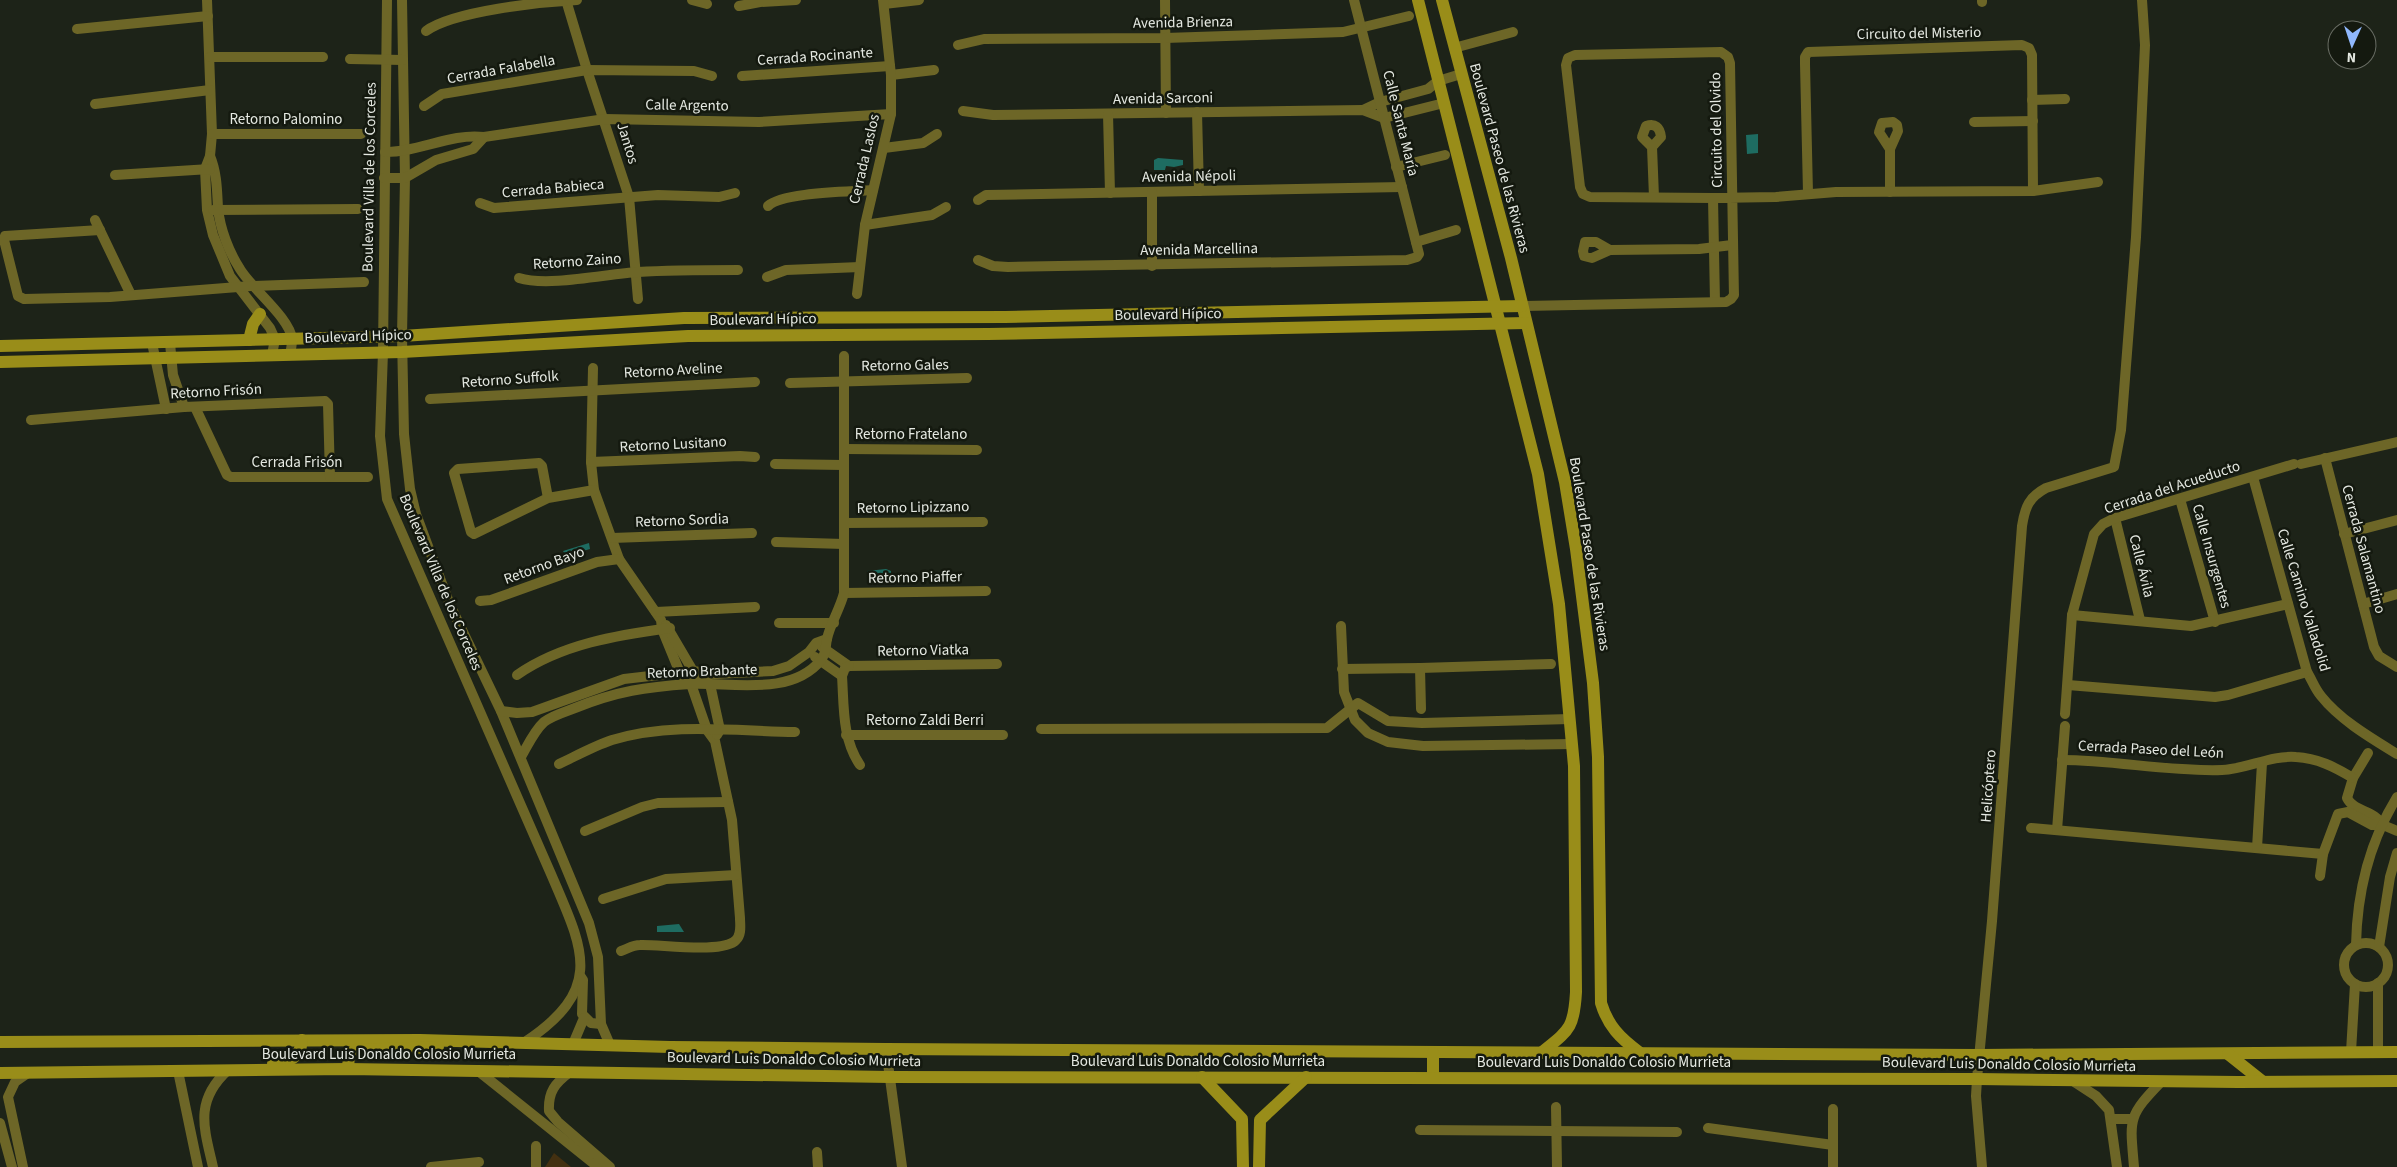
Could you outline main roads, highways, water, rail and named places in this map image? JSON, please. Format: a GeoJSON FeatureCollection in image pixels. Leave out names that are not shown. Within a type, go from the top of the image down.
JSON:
{"type":"FeatureCollection","features":[{"type":"Feature","properties":{"kind":"water"},"geometry":{"type":"Polygon","coordinates":[[[1758,134],[1758,153],[1747,154],[1746,135],[1758,134]]]}},
{"type":"Feature","properties":{"kind":"water"},"geometry":{"type":"Polygon","coordinates":[[[1158,158],[1183,160],[1183,165],[1166,166],[1165,170],[1154,170],[1154,160],[1158,158]]]}},
{"type":"Feature","properties":{"kind":"water"},"geometry":{"type":"Polygon","coordinates":[[[589,543],[590,549],[566,556],[563,551],[589,543]]]}},
{"type":"Feature","properties":{"kind":"water"},"geometry":{"type":"Polygon","coordinates":[[[886,569],[891,571],[891,576],[867,577],[867,571],[886,569]]]}},
{"type":"Feature","properties":{"kind":"water"},"geometry":{"type":"Polygon","coordinates":[[[679,924],[684,932],[657,932],[657,926],[679,924]]]}}]}
